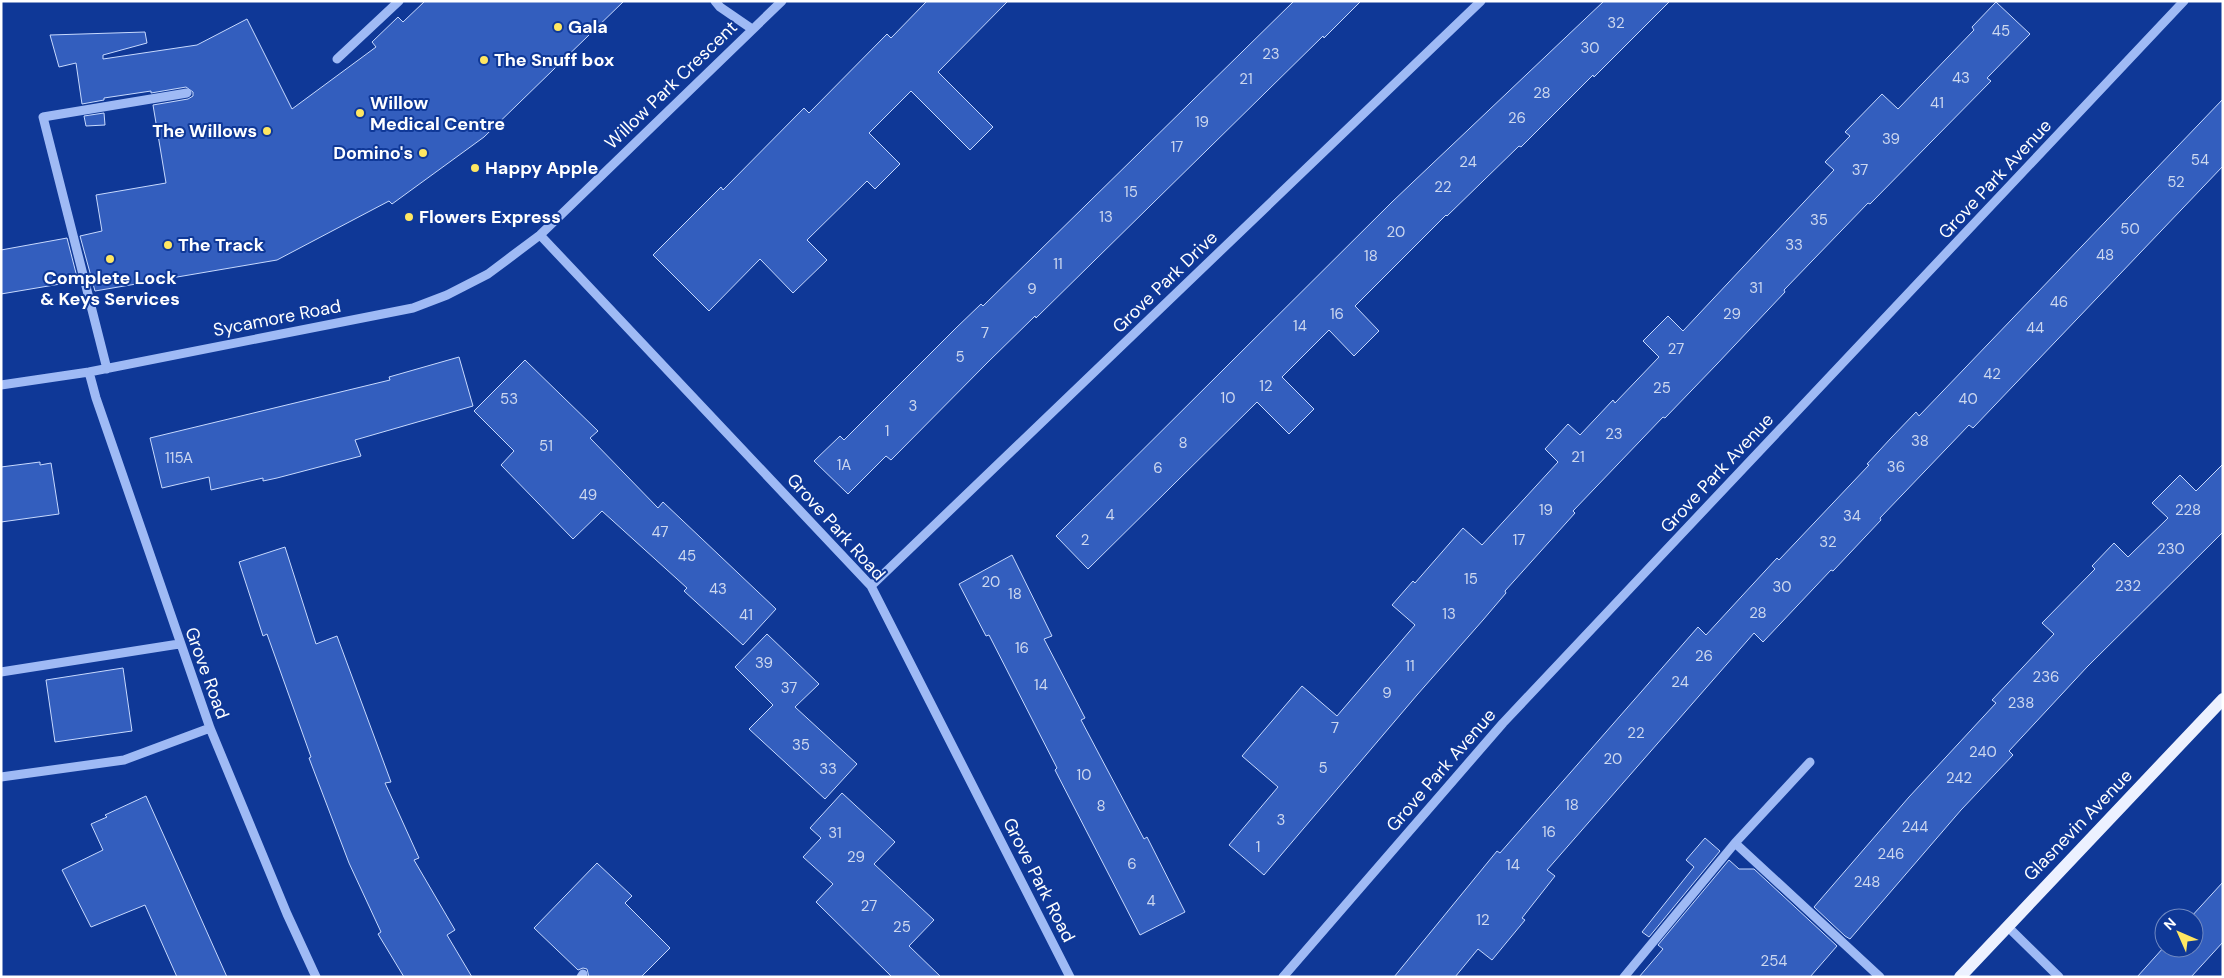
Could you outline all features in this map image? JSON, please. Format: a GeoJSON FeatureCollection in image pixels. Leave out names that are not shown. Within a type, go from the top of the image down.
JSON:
{"type":"FeatureCollection","features":[{"type":"Feature","properties":{"kind":"main road","name":"Glasnevin Avenue"},"geometry":{"type":"LineString","coordinates":[[1960,977],[2223,698]]}},
{"type":"Feature","properties":{"kind":"street"},"geometry":{"type":"LineString","coordinates":[[337,59],[399,1]]}},
{"type":"Feature","properties":{"kind":"street"},"geometry":{"type":"LineString","coordinates":[[715,1],[752,29]]}},
{"type":"Feature","properties":{"kind":"street","name":"Willow Park Crescent"},"geometry":{"type":"LineString","coordinates":[[540,235],[782,1]]}},
{"type":"Feature","properties":{"kind":"street","name":"Grove Park Drive"},"geometry":{"type":"LineString","coordinates":[[871,586],[1481,1]]}},
{"type":"Feature","properties":{"kind":"street","name":"Grove Park Avenue"},"geometry":{"type":"LineString","coordinates":[[1283,977],[1503,724],[2184,1]]}},
{"type":"Feature","properties":{"kind":"street"},"geometry":{"type":"LineString","coordinates":[[106,369],[43,117],[187,94]]}},
{"type":"Feature","properties":{"kind":"street","name":"Grove Park Road"},"geometry":{"type":"LineString","coordinates":[[540,235],[871,586],[1070,977]]}},
{"type":"Feature","properties":{"kind":"street","name":"Sycamore Road"},"geometry":{"type":"LineString","coordinates":[[1,385],[106,369],[412,308],[447,295],[488,274],[540,235]]}},
{"type":"Feature","properties":{"kind":"street","name":"Grove Road"},"geometry":{"type":"LineString","coordinates":[[89,372],[179,644],[210,728],[283,905],[316,977]]}},
{"type":"Feature","properties":{"kind":"street"},"geometry":{"type":"LineString","coordinates":[[1,672],[179,644]]}},
{"type":"Feature","properties":{"kind":"street"},"geometry":{"type":"LineString","coordinates":[[1,776],[124,760],[210,728]]}},
{"type":"Feature","properties":{"kind":"street"},"geometry":{"type":"LineString","coordinates":[[1624,977],[1735,843],[1810,762]]}},
{"type":"Feature","properties":{"kind":"street"},"geometry":{"type":"LineString","coordinates":[[1735,843],[1880,977]]}},
{"type":"Feature","properties":{"kind":"street"},"geometry":{"type":"LineString","coordinates":[[2007,926],[2059,977]]}},
{"type":"Feature","properties":{"kind":"building"},"geometry":{"type":"Polygon","coordinates":[[[425,1],[624,1],[484,137],[392,204],[389,201],[277,260],[95,291],[80,236],[102,231],[96,195],[166,183],[153,105],[188,99],[193,96],[193,92],[186,87],[104,98],[104,100],[82,104],[76,63],[59,67],[50,35],[145,32],[147,43],[103,55],[103,59],[197,45],[247,19],[292,109],[376,47],[372,42],[398,17],[403,22],[425,1]]]}},
{"type":"Feature","properties":{"kind":"building"},"geometry":{"type":"Polygon","coordinates":[[[927,1],[1008,1],[938,72],[993,127],[970,150],[911,91],[869,133],[900,164],[875,189],[867,181],[807,240],[827,260],[793,293],[760,259],[709,311],[653,255],[721,187],[723,190],[804,108],[809,113],[887,34],[891,38],[927,1]]]}},
{"type":"Feature","properties":{"kind":"building"},"geometry":{"type":"Polygon","coordinates":[[[1294,1],[1361,1],[1036,318],[1035,316],[891,460],[886,456],[848,494],[814,461],[840,436],[844,440],[956,328],[981,304],[983,306],[1294,1]]]}},
{"type":"Feature","properties":{"kind":"building"},"geometry":{"type":"Polygon","coordinates":[[[1604,1],[1670,1],[1521,147],[1519,146],[1446,215],[1355,306],[1379,331],[1354,356],[1329,330],[1282,377],[1314,409],[1289,434],[1257,402],[1088,569],[1056,536],[1392,202],[1604,1]]]}},
{"type":"Feature","properties":{"kind":"building"},"geometry":{"type":"Polygon","coordinates":[[[1996,2],[2030,34],[1987,78],[1991,81],[1870,204],[1868,203],[1784,290],[1785,292],[1717,364],[1573,511],[1575,513],[1505,591],[1506,593],[1264,875],[1229,845],[1278,787],[1242,756],[1302,686],[1337,716],[1415,625],[1392,605],[1413,581],[1415,583],[1463,528],[1482,545],[1558,462],[1545,449],[1568,424],[1580,435],[1613,400],[1615,403],[1659,357],[1643,341],[1668,316],[1683,331],[1834,170],[1825,162],[1850,136],[1845,132],[1882,94],[1898,109],[1974,30],[1972,27],[1996,2]]]}},
{"type":"Feature","properties":{"kind":"building"},"geometry":{"type":"Polygon","coordinates":[[[2223,99],[2223,166],[1973,428],[1969,425],[1880,518],[1881,520],[1833,571],[1831,570],[1763,642],[1754,633],[1547,870],[1555,876],[1522,918],[1525,920],[1492,960],[1478,949],[1455,977],[1394,977],[1497,851],[1500,853],[1698,627],[1706,635],[1777,558],[1779,560],[1869,465],[1867,464],[1916,412],[1919,416],[2223,99]]]}},
{"type":"Feature","properties":{"kind":"building"},"geometry":{"type":"Polygon","coordinates":[[[104,113],[105,125],[86,126],[84,116],[104,113]]]}},
{"type":"Feature","properties":{"kind":"building"},"geometry":{"type":"Polygon","coordinates":[[[67,238],[78,281],[1,294],[1,250],[67,238]]]}},
{"type":"Feature","properties":{"kind":"building"},"geometry":{"type":"Polygon","coordinates":[[[459,357],[473,406],[355,440],[361,456],[277,478],[263,481],[263,478],[211,490],[209,477],[162,488],[150,438],[390,380],[389,377],[459,357]]]}},
{"type":"Feature","properties":{"kind":"building"},"geometry":{"type":"Polygon","coordinates":[[[525,360],[598,431],[590,438],[658,508],[663,502],[776,609],[743,645],[684,591],[687,588],[602,511],[573,539],[501,465],[514,451],[474,411],[525,360]]]}},
{"type":"Feature","properties":{"kind":"building"},"geometry":{"type":"Polygon","coordinates":[[[40,462],[40,465],[51,463],[59,514],[1,522],[1,467],[40,462]]]}},
{"type":"Feature","properties":{"kind":"building"},"geometry":{"type":"Polygon","coordinates":[[[2223,464],[2223,532],[2087,667],[2009,751],[2013,755],[1961,810],[1850,939],[1845,936],[1814,907],[1909,797],[1996,703],[1992,700],[2054,634],[2042,623],[2095,569],[2092,566],[2114,543],[2128,557],[2168,518],[2152,503],[2180,475],[2196,491],[2223,464]]]}},
{"type":"Feature","properties":{"kind":"building"},"geometry":{"type":"Polygon","coordinates":[[[285,547],[316,644],[337,636],[391,782],[385,783],[419,858],[414,860],[455,930],[447,935],[472,977],[404,977],[378,934],[381,932],[349,863],[309,758],[311,757],[267,634],[263,636],[239,562],[285,547]]]}},
{"type":"Feature","properties":{"kind":"building"},"geometry":{"type":"Polygon","coordinates":[[[1012,555],[1052,636],[1044,639],[1085,718],[1081,720],[1144,839],[1147,837],[1185,912],[1140,935],[1055,770],[1057,768],[989,635],[986,636],[959,584],[1012,555]]]}},
{"type":"Feature","properties":{"kind":"building"},"geometry":{"type":"Polygon","coordinates":[[[767,634],[819,684],[795,707],[857,764],[825,799],[749,729],[773,705],[735,667],[767,634]]]}},
{"type":"Feature","properties":{"kind":"building"},"geometry":{"type":"Polygon","coordinates":[[[123,668],[132,731],[55,742],[46,680],[123,668]]]}},
{"type":"Feature","properties":{"kind":"building"},"geometry":{"type":"Polygon","coordinates":[[[842,793],[895,842],[874,864],[934,920],[909,946],[941,977],[892,977],[816,902],[833,884],[803,857],[821,838],[810,828],[842,793]]]}},
{"type":"Feature","properties":{"kind":"building"},"geometry":{"type":"Polygon","coordinates":[[[146,796],[227,977],[177,977],[145,905],[91,927],[62,870],[103,850],[91,824],[107,817],[105,815],[146,796]]]}},
{"type":"Feature","properties":{"kind":"building"},"geometry":{"type":"Polygon","coordinates":[[[1705,838],[1720,851],[1649,937],[1642,932],[1694,867],[1686,860],[1705,838]]]}},
{"type":"Feature","properties":{"kind":"building"},"geometry":{"type":"Polygon","coordinates":[[[1729,860],[1739,869],[1754,869],[1837,946],[1810,977],[1639,977],[1663,949],[1658,945],[1729,860]]]}},
{"type":"Feature","properties":{"kind":"building"},"geometry":{"type":"Polygon","coordinates":[[[597,863],[632,896],[625,903],[670,948],[641,977],[589,977],[587,969],[578,970],[534,928],[597,863]]]}},
{"type":"Feature","properties":{"kind":"building"},"geometry":{"type":"Polygon","coordinates":[[[2223,882],[2223,942],[2191,977],[2137,977],[2154,958],[2204,958],[2204,908],[2199,908],[2223,882]]]}},
{"type":"Feature","properties":{"kind":"place","name":"Gala"},"geometry":{"type":"Point","coordinates":[558,27]}},
{"type":"Feature","properties":{"kind":"place","name":"The Snuff box"},"geometry":{"type":"Point","coordinates":[484,60]}},
{"type":"Feature","properties":{"kind":"place","name":"Willow Medical Centre"},"geometry":{"type":"Point","coordinates":[360,113]}},
{"type":"Feature","properties":{"kind":"place","name":"The Willows"},"geometry":{"type":"Point","coordinates":[267,131]}},
{"type":"Feature","properties":{"kind":"place","name":"Domino's"},"geometry":{"type":"Point","coordinates":[423,153]}},
{"type":"Feature","properties":{"kind":"place","name":"Happy Apple"},"geometry":{"type":"Point","coordinates":[475,168]}},
{"type":"Feature","properties":{"kind":"place","name":"Flowers Express"},"geometry":{"type":"Point","coordinates":[409,217]}},
{"type":"Feature","properties":{"kind":"place","name":"The Track"},"geometry":{"type":"Point","coordinates":[168,245]}},
{"type":"Feature","properties":{"kind":"place","name":"Complete Lock & Keys Services"},"geometry":{"type":"Point","coordinates":[110,259]}}]}
